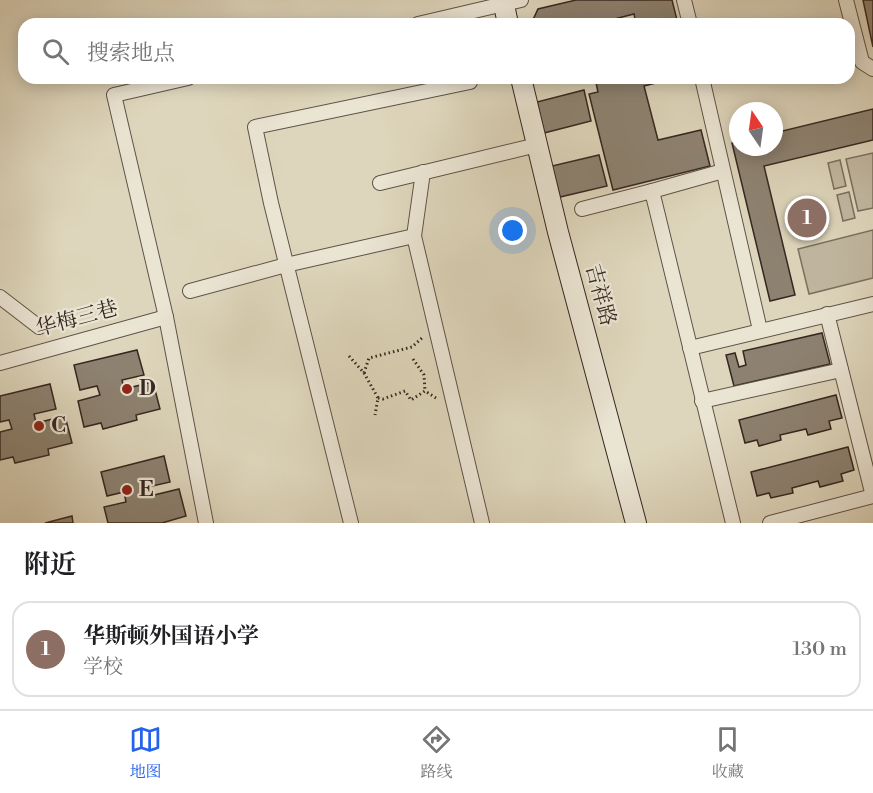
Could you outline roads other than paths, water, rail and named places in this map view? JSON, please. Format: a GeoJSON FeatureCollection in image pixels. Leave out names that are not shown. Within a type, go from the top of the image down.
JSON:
{"type":"FeatureCollection","features":[{"type":"Feature","properties":{"kind":"street"},"geometry":{"type":"LineString","coordinates":[[684,0],[688,18]]}},
{"type":"Feature","properties":{"kind":"street"},"geometry":{"type":"LineString","coordinates":[[846,0],[851,18]]}},
{"type":"Feature","properties":{"kind":"street"},"geometry":{"type":"LineString","coordinates":[[442,18],[509,1],[508,18]]}},
{"type":"Feature","properties":{"kind":"street"},"geometry":{"type":"LineString","coordinates":[[855,35],[862,62],[873,69]]}},
{"type":"Feature","properties":{"kind":"street"},"geometry":{"type":"LineString","coordinates":[[162,84],[114,95],[166,317],[206,523]]}},
{"type":"Feature","properties":{"kind":"street"},"geometry":{"type":"LineString","coordinates":[[351,523],[286,265],[255,127],[460,84]]}},
{"type":"Feature","properties":{"kind":"street","name":"吉祥路"},"geometry":{"type":"LineString","coordinates":[[522,84],[636,523]]}},
{"type":"Feature","properties":{"kind":"street"},"geometry":{"type":"LineString","coordinates":[[703,84],[760,330]]}},
{"type":"Feature","properties":{"kind":"street"},"geometry":{"type":"LineString","coordinates":[[380,183],[537,145]]}},
{"type":"Feature","properties":{"kind":"street"},"geometry":{"type":"LineString","coordinates":[[582,209],[723,171]]}},
{"type":"Feature","properties":{"kind":"street"},"geometry":{"type":"LineString","coordinates":[[423,172],[414,236],[482,523]]}},
{"type":"Feature","properties":{"kind":"street"},"geometry":{"type":"LineString","coordinates":[[652,191],[733,523]]}},
{"type":"Feature","properties":{"kind":"street"},"geometry":{"type":"LineString","coordinates":[[190,291],[286,265],[414,236]]}},
{"type":"Feature","properties":{"kind":"street"},"geometry":{"type":"LineString","coordinates":[[0,297],[39,327]]}},
{"type":"Feature","properties":{"kind":"street"},"geometry":{"type":"LineString","coordinates":[[690,348],[873,304]]}},
{"type":"Feature","properties":{"kind":"street"},"geometry":{"type":"LineString","coordinates":[[770,523],[873,496],[827,314]]}},
{"type":"Feature","properties":{"kind":"street","name":"华梅三巷"},"geometry":{"type":"LineString","coordinates":[[0,363],[166,317]]}},
{"type":"Feature","properties":{"kind":"street"},"geometry":{"type":"LineString","coordinates":[[702,401],[841,370]]}},
{"type":"Feature","properties":{"kind":"place","name":"华斯顿外国语小学"},"geometry":{"type":"Point","coordinates":[807,218]}},
{"type":"Feature","properties":{"kind":"place","name":"D"},"geometry":{"type":"Point","coordinates":[127,389]}},
{"type":"Feature","properties":{"kind":"place","name":"C"},"geometry":{"type":"Point","coordinates":[39,426]}},
{"type":"Feature","properties":{"kind":"place","name":"E"},"geometry":{"type":"Point","coordinates":[127,490]}}]}
